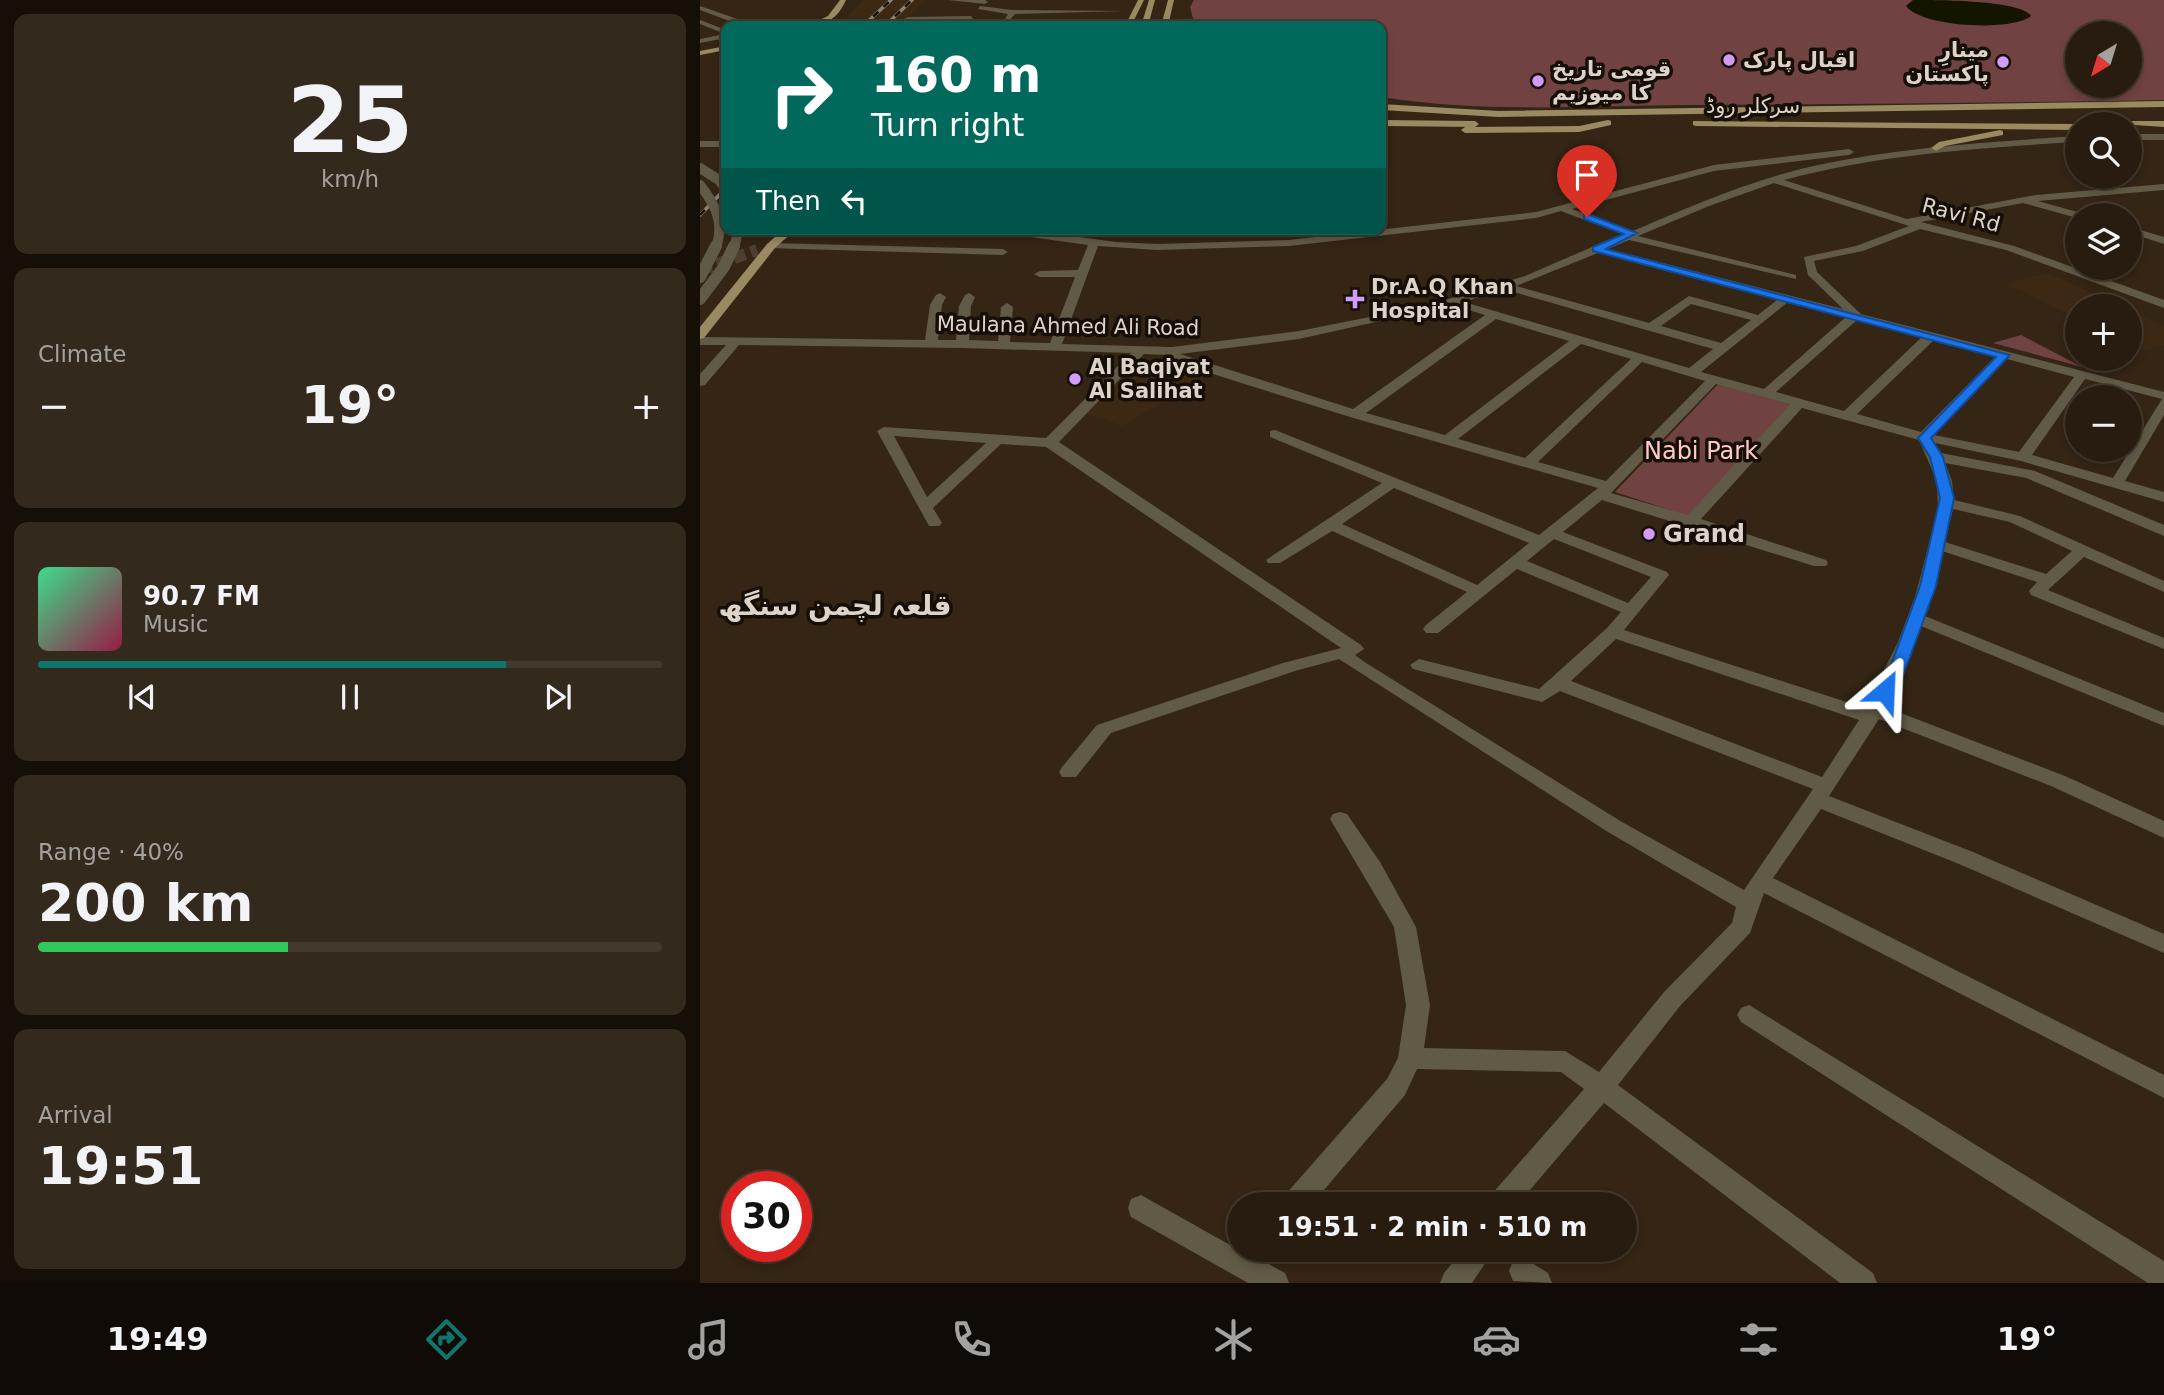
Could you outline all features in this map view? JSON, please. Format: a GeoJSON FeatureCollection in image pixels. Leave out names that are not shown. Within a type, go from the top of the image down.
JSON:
{"type":"FeatureCollection","features":[{"type":"Feature","properties":{"kind":"main road"},"geometry":{"type":"LineString","coordinates":[[823,21],[838,12],[843,0]]}},
{"type":"Feature","properties":{"kind":"main road"},"geometry":{"type":"LineString","coordinates":[[1130,21],[1141,0]]}},
{"type":"Feature","properties":{"kind":"main road"},"geometry":{"type":"LineString","coordinates":[[1146,21],[1152,0]]}},
{"type":"Feature","properties":{"kind":"main road"},"geometry":{"type":"LineString","coordinates":[[1165,21],[1171,0]]}},
{"type":"Feature","properties":{"kind":"main road"},"geometry":{"type":"LineString","coordinates":[[700,53],[721,47]]}},
{"type":"Feature","properties":{"kind":"main road"},"geometry":{"type":"LineString","coordinates":[[1386,101],[1452,107],[1700,111]]}},
{"type":"Feature","properties":{"kind":"main road","name":"سرکلر روڈ"},"geometry":{"type":"LineString","coordinates":[[1386,107],[1499,114],[1970,108],[2014,111],[2162,107]]}},
{"type":"Feature","properties":{"kind":"main road"},"geometry":{"type":"LineString","coordinates":[[1386,125],[1580,129],[1619,123]]}},
{"type":"Feature","properties":{"kind":"main road","name":"سرکلر روڈ"},"geometry":{"type":"LineString","coordinates":[[1679,123],[2065,126]]}},
{"type":"Feature","properties":{"kind":"main road"},"geometry":{"type":"LineString","coordinates":[[2142,124],[2164,124]]}},
{"type":"Feature","properties":{"kind":"main road"},"geometry":{"type":"LineString","coordinates":[[1936,148],[1961,140],[2041,126]]}},
{"type":"Feature","properties":{"kind":"main road"},"geometry":{"type":"LineString","coordinates":[[2142,129],[2164,130]]}},
{"type":"Feature","properties":{"kind":"main road"},"geometry":{"type":"LineString","coordinates":[[770,235],[771,246]]}},
{"type":"Feature","properties":{"kind":"main road"},"geometry":{"type":"LineString","coordinates":[[700,335],[771,246],[785,235]]}},
{"type":"Feature","properties":{"kind":"main road"},"geometry":{"type":"LineString","coordinates":[[757,250],[771,246]]}},
{"type":"Feature","properties":{"kind":"street"},"geometry":{"type":"LineString","coordinates":[[951,0],[984,3],[992,10],[1012,12],[1031,21]]}},
{"type":"Feature","properties":{"kind":"street"},"geometry":{"type":"LineString","coordinates":[[969,21],[984,3]]}},
{"type":"Feature","properties":{"kind":"street"},"geometry":{"type":"LineString","coordinates":[[700,8],[732,21]]}},
{"type":"Feature","properties":{"kind":"street"},"geometry":{"type":"LineString","coordinates":[[989,21],[992,10]]}},
{"type":"Feature","properties":{"kind":"street"},"geometry":{"type":"LineString","coordinates":[[1008,21],[1012,12]]}},
{"type":"Feature","properties":{"kind":"street"},"geometry":{"type":"LineString","coordinates":[[1082,21],[1090,12]]}},
{"type":"Feature","properties":{"kind":"street"},"geometry":{"type":"LineString","coordinates":[[1012,21],[1090,12],[1122,12]]}},
{"type":"Feature","properties":{"kind":"street"},"geometry":{"type":"LineString","coordinates":[[700,18],[714,14]]}},
{"type":"Feature","properties":{"kind":"street"},"geometry":{"type":"LineString","coordinates":[[700,18],[721,30]]}},
{"type":"Feature","properties":{"kind":"street"},"geometry":{"type":"LineString","coordinates":[[908,19],[952,21]]}},
{"type":"Feature","properties":{"kind":"street"},"geometry":{"type":"LineString","coordinates":[[702,38],[721,33]]}},
{"type":"Feature","properties":{"kind":"street"},"geometry":{"type":"LineString","coordinates":[[702,38],[721,45]]}},
{"type":"Feature","properties":{"kind":"street"},"geometry":{"type":"LineString","coordinates":[[2142,137],[2164,137]]}},
{"type":"Feature","properties":{"kind":"street","name":"Maulana Ahmed Ali Road"},"geometry":{"type":"LineString","coordinates":[[700,341],[931,343],[1172,351],[1299,335],[1374,321],[1452,302],[1529,278],[1629,235],[1773,180],[1868,158],[1936,148],[2065,140]]}},
{"type":"Feature","properties":{"kind":"street"},"geometry":{"type":"LineString","coordinates":[[700,144],[721,144]]}},
{"type":"Feature","properties":{"kind":"street"},"geometry":{"type":"LineString","coordinates":[[1386,233],[1536,215],[1714,168],[1852,152],[1868,158]]}},
{"type":"Feature","properties":{"kind":"street"},"geometry":{"type":"LineString","coordinates":[[700,168],[721,183]]}},
{"type":"Feature","properties":{"kind":"street"},"geometry":{"type":"LineString","coordinates":[[1773,180],[1907,222]]}},
{"type":"Feature","properties":{"kind":"street"},"geometry":{"type":"LineString","coordinates":[[700,185],[719,213],[720,226],[713,256],[700,277]]}},
{"type":"Feature","properties":{"kind":"street","name":"Ravi Rd"},"geometry":{"type":"LineString","coordinates":[[1907,222],[2020,199],[2084,191],[2164,187]]}},
{"type":"Feature","properties":{"kind":"street"},"geometry":{"type":"LineString","coordinates":[[2020,199],[2065,212]]}},
{"type":"Feature","properties":{"kind":"street"},"geometry":{"type":"LineString","coordinates":[[1564,209],[1629,235],[1792,277]]}},
{"type":"Feature","properties":{"kind":"street","name":"Ravi Rd"},"geometry":{"type":"LineString","coordinates":[[1907,222],[2032,255],[2164,304]]}},
{"type":"Feature","properties":{"kind":"street"},"geometry":{"type":"LineString","coordinates":[[1856,315],[1812,273],[1808,259],[1859,250],[1920,225]]}},
{"type":"Feature","properties":{"kind":"street"},"geometry":{"type":"LineString","coordinates":[[2142,233],[2164,241]]}},
{"type":"Feature","properties":{"kind":"street"},"geometry":{"type":"LineString","coordinates":[[700,299],[727,265],[738,235]]}},
{"type":"Feature","properties":{"kind":"street"},"geometry":{"type":"LineString","coordinates":[[1037,235],[1094,243],[1157,247],[1289,243],[1368,235]]}},
{"type":"Feature","properties":{"kind":"street"},"geometry":{"type":"LineString","coordinates":[[2151,236],[2164,235]]}},
{"type":"Feature","properties":{"kind":"street"},"geometry":{"type":"LineString","coordinates":[[1054,348],[1094,243]]}},
{"type":"Feature","properties":{"kind":"street"},"geometry":{"type":"LineString","coordinates":[[771,246],[1003,252]]}},
{"type":"Feature","properties":{"kind":"street"},"geometry":{"type":"LineString","coordinates":[[1596,249],[2164,396]]}},
{"type":"Feature","properties":{"kind":"street"},"geometry":{"type":"LineString","coordinates":[[1040,274],[1083,273]]}},
{"type":"Feature","properties":{"kind":"street"},"geometry":{"type":"LineString","coordinates":[[1503,286],[1723,348]]}},
{"type":"Feature","properties":{"kind":"street"},"geometry":{"type":"LineString","coordinates":[[931,343],[936,305],[940,297]]}},
{"type":"Feature","properties":{"kind":"street"},"geometry":{"type":"LineString","coordinates":[[962,344],[965,306],[969,297]]}},
{"type":"Feature","properties":{"kind":"street"},"geometry":{"type":"LineString","coordinates":[[1691,373],[1788,297]]}},
{"type":"Feature","properties":{"kind":"street"},"geometry":{"type":"LineString","coordinates":[[1652,327],[1689,300],[1760,318]]}},
{"type":"Feature","properties":{"kind":"street"},"geometry":{"type":"LineString","coordinates":[[1452,302],[1924,438],[2024,457],[2164,497]]}},
{"type":"Feature","properties":{"kind":"street"},"geometry":{"type":"LineString","coordinates":[[1004,345],[1007,307]]}},
{"type":"Feature","properties":{"kind":"street"},"geometry":{"type":"LineString","coordinates":[[1355,414],[1494,314]]}},
{"type":"Feature","properties":{"kind":"street"},"geometry":{"type":"LineString","coordinates":[[1768,392],[1856,315]]}},
{"type":"Feature","properties":{"kind":"street"},"geometry":{"type":"LineString","coordinates":[[1848,415],[1932,335]]}},
{"type":"Feature","properties":{"kind":"street"},"geometry":{"type":"LineString","coordinates":[[1448,440],[1578,340]]}},
{"type":"Feature","properties":{"kind":"street"},"geometry":{"type":"LineString","coordinates":[[700,382],[736,341]]}},
{"type":"Feature","properties":{"kind":"street"},"geometry":{"type":"LineString","coordinates":[[1172,351],[1174,356],[1189,362],[1355,414],[1529,463],[1819,564]]}},
{"type":"Feature","properties":{"kind":"street"},"geometry":{"type":"LineString","coordinates":[[1050,443],[1138,354]]}},
{"type":"Feature","properties":{"kind":"street"},"geometry":{"type":"LineString","coordinates":[[1924,438],[2004,355]]}},
{"type":"Feature","properties":{"kind":"street"},"geometry":{"type":"LineString","coordinates":[[1529,463],[1639,358]]}},
{"type":"Feature","properties":{"kind":"street"},"geometry":{"type":"LineString","coordinates":[[2024,457],[2082,374]]}},
{"type":"Feature","properties":{"kind":"street"},"geometry":{"type":"LineString","coordinates":[[1432,629],[1518,563],[1604,490],[1714,379]]}},
{"type":"Feature","properties":{"kind":"street"},"geometry":{"type":"LineString","coordinates":[[1691,521],[1800,402]]}},
{"type":"Feature","properties":{"kind":"street"},"geometry":{"type":"LineString","coordinates":[[2117,483],[2164,403]]}},
{"type":"Feature","properties":{"kind":"street"},"geometry":{"type":"LineString","coordinates":[[934,523],[884,431],[1050,443],[1355,649],[1289,667],[1104,729],[1069,772]]}},
{"type":"Feature","properties":{"kind":"street"},"geometry":{"type":"LineString","coordinates":[[1275,434],[1546,538],[1661,575],[1613,632],[1542,696],[1419,665]]}},
{"type":"Feature","properties":{"kind":"street"},"geometry":{"type":"LineString","coordinates":[[2148,434],[2164,439]]}},
{"type":"Feature","properties":{"kind":"street"},"geometry":{"type":"LineString","coordinates":[[1511,1192],[1599,1086],[1625,1060],[1672,999],[1742,927],[1748,903],[1760,881],[1856,744],[1896,673],[1928,586],[1947,498],[1937,457],[1924,438]]}},
{"type":"Feature","properties":{"kind":"street"},"geometry":{"type":"LineString","coordinates":[[925,508],[999,439]]}},
{"type":"Feature","properties":{"kind":"street"},"geometry":{"type":"LineString","coordinates":[[1937,457],[2030,474],[2164,531]]}},
{"type":"Feature","properties":{"kind":"street"},"geometry":{"type":"LineString","coordinates":[[1274,561],[1394,481]]}},
{"type":"Feature","properties":{"kind":"street"},"geometry":{"type":"LineString","coordinates":[[1945,503],[2015,519],[2164,587]]}},
{"type":"Feature","properties":{"kind":"street"},"geometry":{"type":"LineString","coordinates":[[1331,525],[1480,592]]}},
{"type":"Feature","properties":{"kind":"street"},"geometry":{"type":"LineString","coordinates":[[1936,544],[1999,563],[2048,582]]}},
{"type":"Feature","properties":{"kind":"street"},"geometry":{"type":"LineString","coordinates":[[2082,550],[2037,590],[2164,644]]}},
{"type":"Feature","properties":{"kind":"street"},"geometry":{"type":"LineString","coordinates":[[1518,563],[1630,610]]}},
{"type":"Feature","properties":{"kind":"street"},"geometry":{"type":"LineString","coordinates":[[1916,618],[2164,720]]}},
{"type":"Feature","properties":{"kind":"street"},"geometry":{"type":"LineString","coordinates":[[1613,632],[1873,713],[2058,781],[2164,830]]}},
{"type":"Feature","properties":{"kind":"street"},"geometry":{"type":"LineString","coordinates":[[1342,653],[1604,820],[1748,903]]}},
{"type":"Feature","properties":{"kind":"street"},"geometry":{"type":"LineString","coordinates":[[1558,682],[1821,792],[2164,944]]}},
{"type":"Feature","properties":{"kind":"street"},"geometry":{"type":"LineString","coordinates":[[1305,1192],[1396,1087],[1410,1058],[1418,1005],[1405,927],[1373,868],[1340,819]]}},
{"type":"Feature","properties":{"kind":"street"},"geometry":{"type":"LineString","coordinates":[[1760,881],[2164,1087]]}},
{"type":"Feature","properties":{"kind":"street"},"geometry":{"type":"LineString","coordinates":[[1748,1015],[2164,1278]]}},
{"type":"Feature","properties":{"kind":"street"},"geometry":{"type":"LineString","coordinates":[[1410,1058],[1565,1062],[1863,1283]]}},
{"type":"Feature","properties":{"kind":"street"},"geometry":{"type":"LineString","coordinates":[[1141,1208],[1227,1247]]}},
{"type":"Feature","properties":{"kind":"street"},"geometry":{"type":"LineString","coordinates":[[1255,1262],[1275,1283]]}},
{"type":"Feature","properties":{"kind":"street"},"geometry":{"type":"LineString","coordinates":[[1454,1283],[1471,1262]]}},
{"type":"Feature","properties":{"kind":"shaded area"},"geometry":{"type":"Polygon","coordinates":[[[864,0],[925,0],[904,21],[843,21],[864,0]]]}},
{"type":"Feature","properties":{"kind":"shaded area"},"geometry":{"type":"Polygon","coordinates":[[[1913,0],[1996,4],[2024,11],[2031,16],[2005,24],[1947,23],[1915,13],[1906,6],[1913,0]]]}},
{"type":"Feature","properties":{"kind":"shaded area"},"geometry":{"type":"Polygon","coordinates":[[[2048,273],[2094,294],[2065,294],[2065,312],[2005,284],[2048,273]]]}},
{"type":"Feature","properties":{"kind":"shaded area"},"geometry":{"type":"Polygon","coordinates":[[[2142,316],[2164,326],[2164,345],[2146,350],[2142,348],[2142,316]]]}},
{"type":"Feature","properties":{"kind":"shaded area"},"geometry":{"type":"Polygon","coordinates":[[[1138,357],[1210,375],[1122,426],[1078,414],[1138,357]]]}},
{"type":"Feature","properties":{"kind":"green space","name":"اقبال پارک"},"geometry":{"type":"Polygon","coordinates":[[[1194,0],[2164,0],[2164,100],[1534,107],[1419,102],[1386,98],[1386,21],[1194,21],[1190,7],[1194,0]]]}},
{"type":"Feature","properties":{"kind":"green space"},"geometry":{"type":"Polygon","coordinates":[[[2021,335],[2065,358],[2065,362],[1993,343],[2021,335]]]}},
{"type":"Feature","properties":{"kind":"green space","name":"Nabi Park"},"geometry":{"type":"Polygon","coordinates":[[[1720,382],[1792,402],[1688,516],[1615,492],[1720,382]]]}},
{"type":"Feature","properties":{"kind":"tunnel"},"geometry":{"type":"LineString","coordinates":[[700,270],[757,250]]}},
{"type":"Feature","properties":{"kind":"railway"},"geometry":{"type":"LineString","coordinates":[[868,21],[891,0]]}},
{"type":"Feature","properties":{"kind":"railway"},"geometry":{"type":"LineString","coordinates":[[890,21],[912,0]]}},
{"type":"Feature","properties":{"kind":"railway"},"geometry":{"type":"LineString","coordinates":[[700,215],[721,193]]}},
{"type":"Feature","properties":{"kind":"place","name":"اقبال پارک"},"geometry":{"type":"Point","coordinates":[1729,60]}},
{"type":"Feature","properties":{"kind":"place","name":"مینارِ پاکستان"},"geometry":{"type":"Point","coordinates":[2003,62]}},
{"type":"Feature","properties":{"kind":"place","name":"قومی تاریخ کا میوزیم"},"geometry":{"type":"Point","coordinates":[1538,81]}},
{"type":"Feature","properties":{"kind":"place","name":"Dr.A.Q Khan Hospital"},"geometry":{"type":"Point","coordinates":[1355,299]}},
{"type":"Feature","properties":{"kind":"place","name":"Al Baqiyat Al Salihat"},"geometry":{"type":"Point","coordinates":[1075,379]}},
{"type":"Feature","properties":{"kind":"place","name":"Grand"},"geometry":{"type":"Point","coordinates":[1649,534]}},
{"type":"Feature","properties":{"kind":"district","name":"قلعہ لچمن سنگھ"},"geometry":{"type":"Point","coordinates":[835,605]}},
{"type":"Feature","properties":{"kind":"route"},"geometry":{"type":"LineString","coordinates":[[1587,217],[1632,233],[1596,249],[2004,355],[1924,438],[1937,457],[1947,498],[1928,586],[1896,673],[1885,691]]}}]}
